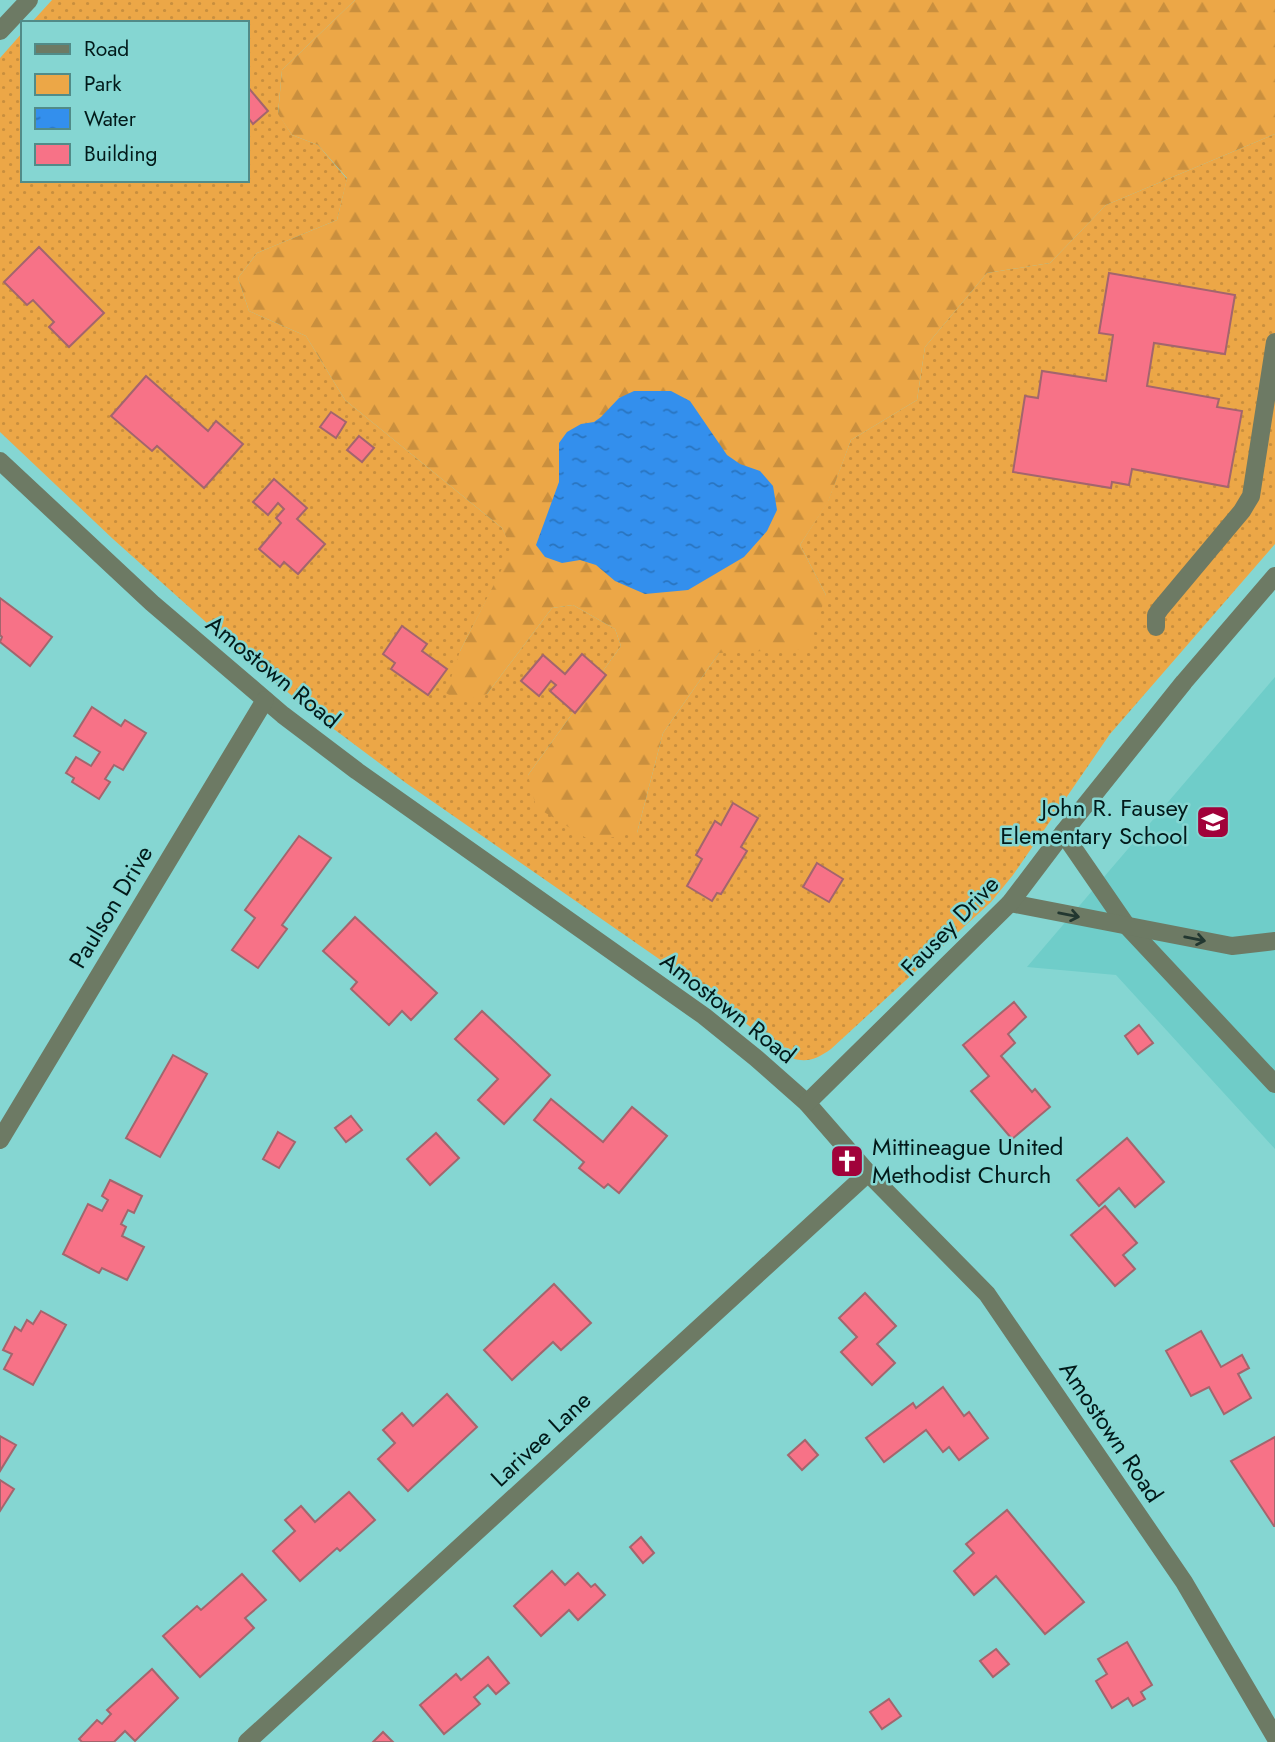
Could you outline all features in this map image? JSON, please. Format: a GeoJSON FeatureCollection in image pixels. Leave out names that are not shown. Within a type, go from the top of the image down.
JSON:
{"type":"FeatureCollection","features":[{"type":"Feature","properties":{"kind":"street"},"geometry":{"type":"LineString","coordinates":[[0,31],[29,0]]}},
{"type":"Feature","properties":{"kind":"street"},"geometry":{"type":"LineString","coordinates":[[1156,627],[1156,615],[1160,609],[1242,511],[1251,496],[1275,342]]}},
{"type":"Feature","properties":{"kind":"street","name":"Amostown Road"},"geometry":{"type":"LineString","coordinates":[[0,461],[152,603],[265,701],[388,793],[704,1016],[807,1103],[868,1173],[987,1294],[1184,1582],[1275,1737]]}},
{"type":"Feature","properties":{"kind":"street","name":"Fausey Drive"},"geometry":{"type":"LineString","coordinates":[[807,1103],[1010,903],[1184,682],[1275,576]]}},
{"type":"Feature","properties":{"kind":"street","name":"Paulson Drive"},"geometry":{"type":"LineString","coordinates":[[0,1140],[265,701]]}},
{"type":"Feature","properties":{"kind":"street"},"geometry":{"type":"LineString","coordinates":[[1063,833],[1128,926],[1275,1084]]}},
{"type":"Feature","properties":{"kind":"street"},"geometry":{"type":"LineString","coordinates":[[1010,903],[1232,946],[1275,941]]}},
{"type":"Feature","properties":{"kind":"street","name":"Larivee Lane"},"geometry":{"type":"LineString","coordinates":[[247,1742],[868,1173]]}},
{"type":"Feature","properties":{"kind":"shaded area","name":"John R. Fausey Elementary School"},"geometry":{"type":"Polygon","coordinates":[[[1275,677],[1275,1149],[1116,975],[1027,967],[1275,677]]]}},
{"type":"Feature","properties":{"kind":"green space"},"geometry":{"type":"Polygon","coordinates":[[[52,0],[355,0],[282,70],[278,113],[292,135],[318,145],[347,179],[337,220],[257,253],[238,278],[249,311],[306,336],[345,400],[502,528],[513,549],[460,651],[487,694],[552,608],[573,605],[615,629],[621,646],[528,775],[637,833],[663,733],[719,653],[826,595],[800,545],[828,501],[851,440],[917,400],[925,347],[987,273],[1050,263],[1106,205],[1275,134],[1275,544],[1110,734],[1013,875],[991,902],[831,1049],[811,1059],[789,1057],[698,986],[406,783],[315,715],[236,649],[113,539],[0,432],[0,58],[21,34],[21,182],[248,182],[248,21],[33,21],[52,0]]]}},
{"type":"Feature","properties":{"kind":"green space"},"geometry":{"type":"Polygon","coordinates":[[[355,0],[1275,0],[1275,134],[1106,205],[1050,263],[987,273],[925,347],[917,400],[851,440],[828,502],[800,545],[826,595],[808,649],[719,653],[663,733],[637,833],[591,841],[536,807],[528,775],[621,646],[615,629],[573,605],[552,608],[487,694],[460,702],[446,693],[460,651],[512,549],[502,528],[345,400],[306,336],[249,311],[238,278],[257,253],[337,220],[347,178],[318,145],[292,135],[278,114],[282,70],[355,0]]]}},
{"type":"Feature","properties":{"kind":"water"},"geometry":{"type":"Polygon","coordinates":[[[634,391],[671,391],[690,401],[727,455],[740,464],[760,471],[773,486],[777,510],[767,531],[744,557],[688,590],[645,594],[615,581],[596,565],[580,560],[562,563],[545,557],[536,545],[559,482],[559,443],[567,432],[581,424],[594,422],[619,398],[634,391]]]}},
{"type":"Feature","properties":{"kind":"building"},"geometry":{"type":"Polygon","coordinates":[[[248,87],[268,111],[253,124],[248,117],[248,87]]]}},
{"type":"Feature","properties":{"kind":"building"},"geometry":{"type":"Polygon","coordinates":[[[39,247],[104,313],[69,347],[49,327],[54,322],[33,300],[27,305],[4,282],[39,247]]]}},
{"type":"Feature","properties":{"kind":"building"},"geometry":{"type":"Polygon","coordinates":[[[1109,273],[1235,295],[1225,354],[1154,343],[1147,386],[1219,399],[1217,407],[1242,411],[1228,487],[1132,469],[1129,485],[1112,482],[1111,488],[1013,472],[1025,396],[1038,398],[1042,371],[1106,381],[1113,335],[1099,333],[1109,273]]]}},
{"type":"Feature","properties":{"kind":"building"},"geometry":{"type":"Polygon","coordinates":[[[146,376],[208,431],[216,421],[243,444],[204,488],[157,446],[152,451],[111,416],[146,376]]]}},
{"type":"Feature","properties":{"kind":"building"},"geometry":{"type":"Polygon","coordinates":[[[331,412],[346,422],[336,438],[320,427],[331,412]]]}},
{"type":"Feature","properties":{"kind":"building"},"geometry":{"type":"Polygon","coordinates":[[[359,436],[374,448],[362,462],[347,450],[359,436]]]}},
{"type":"Feature","properties":{"kind":"building"},"geometry":{"type":"Polygon","coordinates":[[[274,479],[307,508],[297,519],[325,544],[298,574],[284,562],[280,567],[259,549],[281,523],[276,518],[284,509],[278,503],[268,515],[253,502],[274,479]]]}},
{"type":"Feature","properties":{"kind":"building"},"geometry":{"type":"Polygon","coordinates":[[[0,598],[52,637],[30,666],[0,642],[0,598]]]}},
{"type":"Feature","properties":{"kind":"building"},"geometry":{"type":"Polygon","coordinates":[[[402,626],[427,644],[422,651],[447,669],[428,695],[391,669],[395,663],[383,654],[402,626]]]}},
{"type":"Feature","properties":{"kind":"building"},"geometry":{"type":"Polygon","coordinates":[[[582,654],[606,675],[575,713],[550,691],[556,685],[551,681],[539,696],[521,681],[543,655],[565,674],[582,654]]]}},
{"type":"Feature","properties":{"kind":"building"},"geometry":{"type":"Polygon","coordinates":[[[92,707],[121,726],[125,720],[146,733],[123,770],[114,765],[105,779],[110,782],[99,799],[72,782],[74,778],[66,773],[76,757],[91,766],[100,752],[74,736],[92,707]]]}},
{"type":"Feature","properties":{"kind":"building"},"geometry":{"type":"Polygon","coordinates":[[[733,803],[758,818],[741,847],[747,851],[721,894],[717,893],[712,901],[687,886],[702,859],[696,855],[715,821],[721,825],[733,803]]]}},
{"type":"Feature","properties":{"kind":"building"},"geometry":{"type":"Polygon","coordinates":[[[299,836],[331,858],[282,925],[287,929],[258,968],[232,950],[255,918],[245,910],[299,836]]]}},
{"type":"Feature","properties":{"kind":"building"},"geometry":{"type":"Polygon","coordinates":[[[817,863],[843,879],[829,902],[803,887],[817,863]]]}},
{"type":"Feature","properties":{"kind":"building"},"geometry":{"type":"Polygon","coordinates":[[[355,917],[437,993],[411,1020],[402,1011],[389,1025],[351,989],[357,982],[323,951],[355,917]]]}},
{"type":"Feature","properties":{"kind":"building"},"geometry":{"type":"Polygon","coordinates":[[[1014,1002],[1026,1017],[1008,1034],[1015,1043],[1001,1056],[1032,1092],[1035,1089],[1050,1107],[1012,1139],[971,1091],[989,1076],[963,1045],[1014,1002]]]}},
{"type":"Feature","properties":{"kind":"building"},"geometry":{"type":"Polygon","coordinates":[[[482,1011],[550,1075],[504,1124],[478,1100],[498,1079],[455,1039],[482,1011]]]}},
{"type":"Feature","properties":{"kind":"building"},"geometry":{"type":"Polygon","coordinates":[[[1139,1025],[1153,1043],[1138,1054],[1125,1036],[1139,1025]]]}},
{"type":"Feature","properties":{"kind":"building"},"geometry":{"type":"Polygon","coordinates":[[[173,1055],[207,1074],[160,1157],[126,1138],[173,1055]]]}},
{"type":"Feature","properties":{"kind":"building"},"geometry":{"type":"Polygon","coordinates":[[[551,1099],[603,1142],[632,1107],[667,1136],[619,1193],[608,1184],[604,1188],[579,1168],[584,1162],[534,1120],[551,1099]]]}},
{"type":"Feature","properties":{"kind":"building"},"geometry":{"type":"Polygon","coordinates":[[[351,1116],[362,1130],[346,1142],[335,1128],[351,1116]]]}},
{"type":"Feature","properties":{"kind":"building"},"geometry":{"type":"Polygon","coordinates":[[[278,1132],[295,1142],[279,1168],[263,1159],[278,1132]]]}},
{"type":"Feature","properties":{"kind":"building"},"geometry":{"type":"Polygon","coordinates":[[[436,1133],[459,1158],[430,1185],[407,1159],[436,1133]]]}},
{"type":"Feature","properties":{"kind":"building"},"geometry":{"type":"Polygon","coordinates":[[[1127,1138],[1164,1182],[1135,1207],[1119,1188],[1099,1206],[1077,1180],[1127,1138]]]}},
{"type":"Feature","properties":{"kind":"building"},"geometry":{"type":"Polygon","coordinates":[[[110,1180],[142,1196],[134,1213],[128,1210],[121,1224],[126,1227],[122,1236],[144,1247],[127,1280],[102,1268],[99,1273],[63,1254],[88,1204],[102,1211],[108,1200],[102,1196],[110,1180]]]}},
{"type":"Feature","properties":{"kind":"building"},"geometry":{"type":"Polygon","coordinates":[[[1105,1206],[1137,1243],[1123,1255],[1135,1269],[1115,1286],[1071,1235],[1105,1206]]]}},
{"type":"Feature","properties":{"kind":"building"},"geometry":{"type":"Polygon","coordinates":[[[554,1284],[591,1323],[561,1350],[553,1342],[512,1380],[484,1350],[554,1284]]]}},
{"type":"Feature","properties":{"kind":"building"},"geometry":{"type":"Polygon","coordinates":[[[865,1293],[896,1326],[877,1344],[895,1363],[872,1385],[841,1352],[857,1337],[839,1318],[865,1293]]]}},
{"type":"Feature","properties":{"kind":"building"},"geometry":{"type":"Polygon","coordinates":[[[41,1311],[66,1325],[33,1385],[4,1369],[12,1354],[3,1350],[15,1327],[21,1331],[27,1320],[33,1324],[41,1311]]]}},
{"type":"Feature","properties":{"kind":"building"},"geometry":{"type":"Polygon","coordinates":[[[1201,1331],[1221,1367],[1242,1355],[1249,1368],[1238,1374],[1251,1398],[1224,1414],[1209,1387],[1191,1396],[1166,1351],[1201,1331]]]}},
{"type":"Feature","properties":{"kind":"building"},"geometry":{"type":"Polygon","coordinates":[[[943,1387],[964,1416],[969,1412],[988,1438],[959,1460],[949,1447],[943,1452],[926,1430],[884,1462],[866,1438],[913,1403],[916,1408],[943,1387]]]}},
{"type":"Feature","properties":{"kind":"building"},"geometry":{"type":"Polygon","coordinates":[[[447,1394],[477,1427],[408,1491],[378,1459],[395,1443],[383,1430],[402,1413],[413,1426],[447,1394]]]}},
{"type":"Feature","properties":{"kind":"building"},"geometry":{"type":"Polygon","coordinates":[[[0,1436],[16,1445],[0,1471],[0,1436]]]}},
{"type":"Feature","properties":{"kind":"building"},"geometry":{"type":"Polygon","coordinates":[[[1275,1437],[1275,1526],[1274,1526],[1231,1461],[1275,1437]]]}},
{"type":"Feature","properties":{"kind":"building"},"geometry":{"type":"Polygon","coordinates":[[[805,1440],[818,1455],[802,1470],[788,1455],[805,1440]]]}},
{"type":"Feature","properties":{"kind":"building"},"geometry":{"type":"Polygon","coordinates":[[[0,1480],[14,1489],[0,1511],[0,1480]]]}},
{"type":"Feature","properties":{"kind":"building"},"geometry":{"type":"Polygon","coordinates":[[[349,1492],[375,1520],[340,1551],[337,1548],[300,1581],[273,1551],[295,1531],[285,1520],[301,1506],[315,1522],[349,1492]]]}},
{"type":"Feature","properties":{"kind":"building"},"geometry":{"type":"Polygon","coordinates":[[[1007,1510],[1084,1602],[1045,1634],[996,1576],[974,1595],[954,1571],[974,1553],[966,1544],[1007,1510]]]}},
{"type":"Feature","properties":{"kind":"building"},"geometry":{"type":"Polygon","coordinates":[[[641,1537],[654,1553],[643,1563],[630,1547],[641,1537]]]}},
{"type":"Feature","properties":{"kind":"building"},"geometry":{"type":"Polygon","coordinates":[[[552,1571],[565,1585],[578,1573],[591,1587],[595,1584],[605,1595],[578,1620],[569,1610],[541,1636],[514,1606],[552,1571]]]}},
{"type":"Feature","properties":{"kind":"building"},"geometry":{"type":"Polygon","coordinates":[[[242,1574],[266,1600],[245,1618],[254,1628],[200,1677],[163,1636],[197,1606],[201,1610],[242,1574]]]}},
{"type":"Feature","properties":{"kind":"building"},"geometry":{"type":"Polygon","coordinates":[[[1127,1642],[1152,1685],[1141,1692],[1145,1699],[1133,1706],[1128,1698],[1112,1708],[1096,1681],[1107,1674],[1098,1659],[1127,1642]]]}},
{"type":"Feature","properties":{"kind":"building"},"geometry":{"type":"Polygon","coordinates":[[[996,1649],[1009,1664],[993,1677],[980,1661],[996,1649]]]}},
{"type":"Feature","properties":{"kind":"building"},"geometry":{"type":"Polygon","coordinates":[[[488,1657],[509,1683],[496,1694],[488,1685],[474,1697],[480,1704],[444,1734],[420,1705],[456,1674],[461,1680],[488,1657]]]}},
{"type":"Feature","properties":{"kind":"building"},"geometry":{"type":"Polygon","coordinates":[[[152,1669],[178,1698],[135,1741],[125,1731],[114,1742],[82,1742],[79,1739],[97,1720],[102,1724],[111,1714],[107,1710],[152,1669]]]}},
{"type":"Feature","properties":{"kind":"building"},"geometry":{"type":"Polygon","coordinates":[[[889,1699],[901,1716],[882,1729],[870,1712],[889,1699]]]}},
{"type":"Feature","properties":{"kind":"building"},"geometry":{"type":"Polygon","coordinates":[[[383,1732],[393,1742],[373,1742],[383,1732]]]}},
{"type":"Feature","properties":{"kind":"place","name":"John R. Fausey Elementary School"},"geometry":{"type":"Point","coordinates":[1213,822]}},
{"type":"Feature","properties":{"kind":"place","name":"Mittineague United Methodist Church"},"geometry":{"type":"Point","coordinates":[847,1161]}}]}
